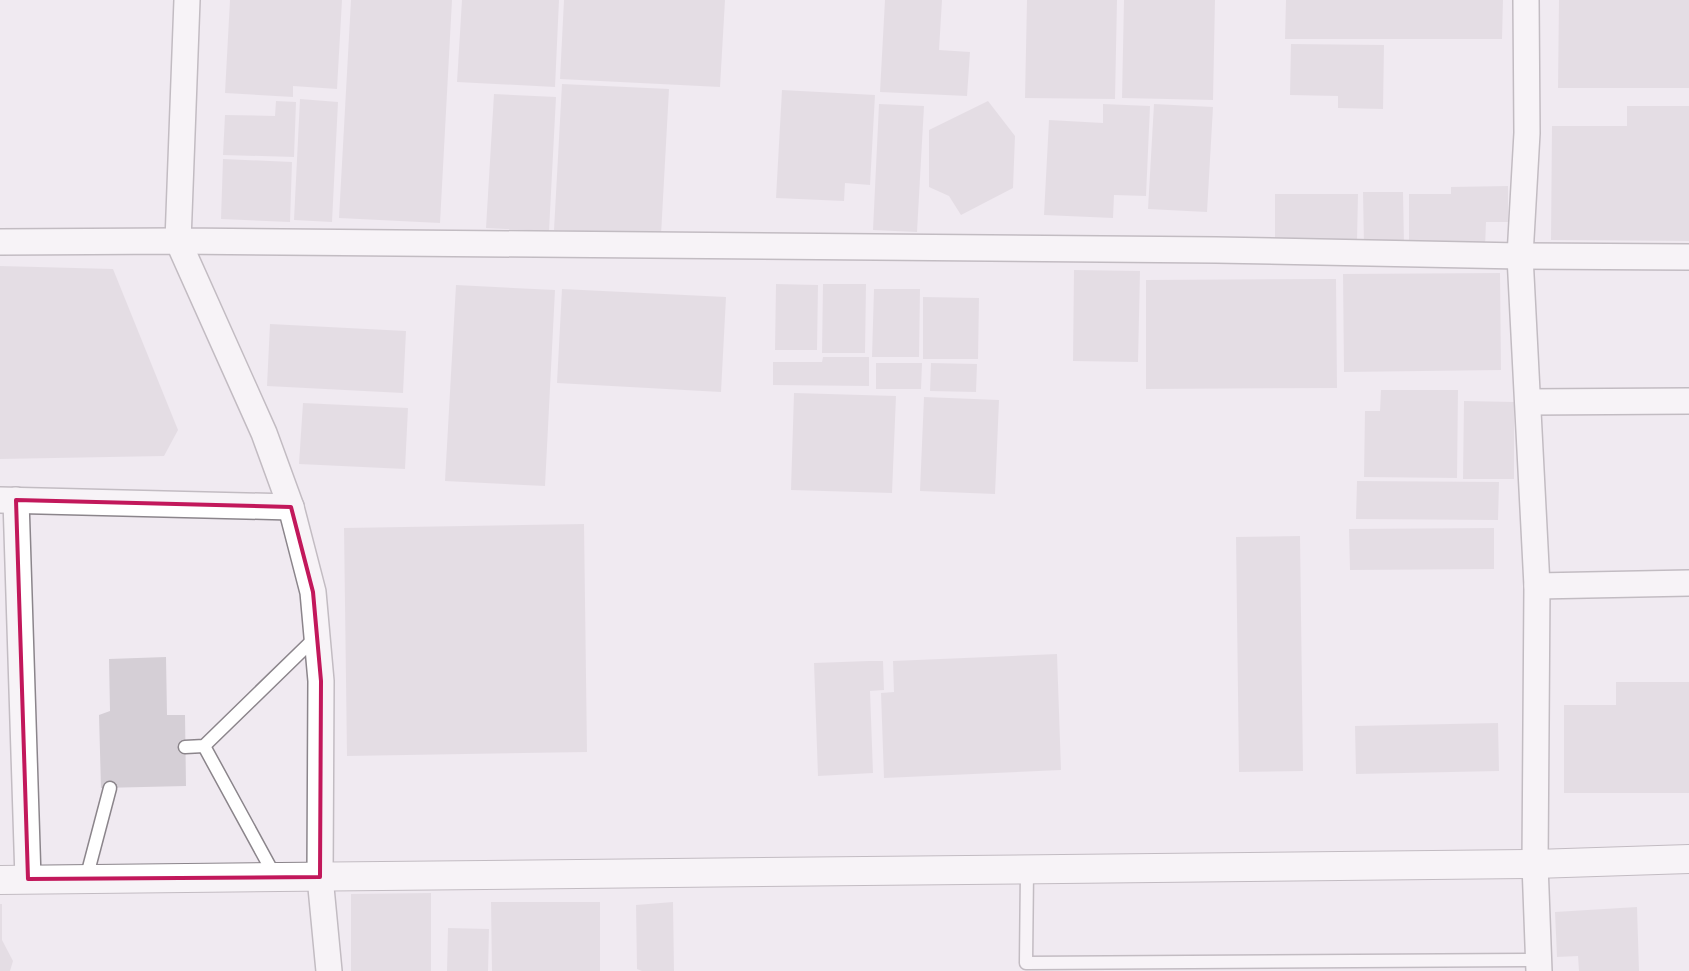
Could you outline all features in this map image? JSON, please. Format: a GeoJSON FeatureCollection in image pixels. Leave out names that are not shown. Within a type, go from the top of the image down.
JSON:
{"type":"FeatureCollection","features":[{"type":"Feature","properties":{"kind":"main road"},"geometry":{"type":"LineString","coordinates":[[0,880],[1535,864],[1689,860]]}},
{"type":"Feature","properties":{"kind":"street"},"geometry":{"type":"LineString","coordinates":[[187,0],[178,241],[264,433],[291,507],[313,592],[321,681],[320,877],[329,971]]}},
{"type":"Feature","properties":{"kind":"street"},"geometry":{"type":"LineString","coordinates":[[1526,0],[1527,133],[1520,256],[1537,586],[1535,864],[1539,966]]}},
{"type":"Feature","properties":{"kind":"street"},"geometry":{"type":"LineString","coordinates":[[0,242],[178,241],[1196,250],[1520,256],[1689,256]]}},
{"type":"Feature","properties":{"kind":"street"},"geometry":{"type":"LineString","coordinates":[[1528,402],[1689,401]]}},
{"type":"Feature","properties":{"kind":"street"},"geometry":{"type":"LineString","coordinates":[[28,879],[8,500],[291,507]]}},
{"type":"Feature","properties":{"kind":"street"},"geometry":{"type":"LineString","coordinates":[[1537,586],[1689,583]]}},
{"type":"Feature","properties":{"kind":"lane"},"geometry":{"type":"LineString","coordinates":[[185,748],[204,746],[317,636]]}},
{"type":"Feature","properties":{"kind":"lane"},"geometry":{"type":"LineString","coordinates":[[204,746],[276,878]]}},
{"type":"Feature","properties":{"kind":"lane"},"geometry":{"type":"LineString","coordinates":[[86,879],[110,788]]}},
{"type":"Feature","properties":{"kind":"lane"},"geometry":{"type":"LineString","coordinates":[[1027,870],[1026,963],[1539,966]]}},
{"type":"Feature","properties":{"kind":"highlighted area"},"geometry":{"type":"Polygon","coordinates":[[[16,500],[291,507],[313,592],[321,681],[320,877],[28,879],[16,500]]]}},
{"type":"Feature","properties":{"kind":"building"},"geometry":{"type":"Polygon","coordinates":[[[230,0],[342,0],[337,89],[293,86],[293,97],[225,93],[230,0]]]}},
{"type":"Feature","properties":{"kind":"building"},"geometry":{"type":"Polygon","coordinates":[[[351,0],[452,0],[440,223],[339,218],[351,0]]]}},
{"type":"Feature","properties":{"kind":"building"},"geometry":{"type":"Polygon","coordinates":[[[462,0],[559,0],[555,87],[457,82],[462,0]]]}},
{"type":"Feature","properties":{"kind":"building"},"geometry":{"type":"Polygon","coordinates":[[[564,0],[725,0],[720,87],[560,79],[564,0]]]}},
{"type":"Feature","properties":{"kind":"building"},"geometry":{"type":"Polygon","coordinates":[[[885,0],[942,0],[939,50],[970,52],[967,96],[880,92],[885,0]]]}},
{"type":"Feature","properties":{"kind":"building"},"geometry":{"type":"Polygon","coordinates":[[[1027,0],[1117,0],[1115,99],[1025,98],[1027,0]]]}},
{"type":"Feature","properties":{"kind":"building"},"geometry":{"type":"Polygon","coordinates":[[[1124,0],[1215,0],[1213,100],[1122,98],[1124,0]]]}},
{"type":"Feature","properties":{"kind":"building"},"geometry":{"type":"Polygon","coordinates":[[[1286,0],[1503,0],[1502,39],[1285,39],[1286,0]]]}},
{"type":"Feature","properties":{"kind":"building"},"geometry":{"type":"Polygon","coordinates":[[[1559,0],[1689,0],[1689,88],[1558,88],[1559,0]]]}},
{"type":"Feature","properties":{"kind":"building"},"geometry":{"type":"Polygon","coordinates":[[[1291,44],[1384,45],[1383,109],[1338,108],[1338,96],[1290,95],[1291,44]]]}},
{"type":"Feature","properties":{"kind":"building"},"geometry":{"type":"Polygon","coordinates":[[[562,84],[669,89],[661,235],[554,230],[562,84]]]}},
{"type":"Feature","properties":{"kind":"building"},"geometry":{"type":"Polygon","coordinates":[[[782,90],[875,95],[870,185],[845,183],[844,201],[776,198],[782,90]]]}},
{"type":"Feature","properties":{"kind":"building"},"geometry":{"type":"Polygon","coordinates":[[[494,94],[556,97],[549,231],[486,228],[494,94]]]}},
{"type":"Feature","properties":{"kind":"building"},"geometry":{"type":"Polygon","coordinates":[[[300,99],[338,102],[332,222],[294,220],[300,99]]]}},
{"type":"Feature","properties":{"kind":"building"},"geometry":{"type":"Polygon","coordinates":[[[276,101],[296,102],[294,157],[223,155],[225,115],[275,116],[276,101]]]}},
{"type":"Feature","properties":{"kind":"building"},"geometry":{"type":"Polygon","coordinates":[[[988,101],[1015,136],[1013,188],[961,215],[949,196],[929,187],[929,130],[988,101]]]}},
{"type":"Feature","properties":{"kind":"building"},"geometry":{"type":"Polygon","coordinates":[[[879,104],[924,106],[917,232],[873,230],[879,104]]]}},
{"type":"Feature","properties":{"kind":"building"},"geometry":{"type":"Polygon","coordinates":[[[1103,104],[1150,106],[1146,196],[1114,195],[1113,218],[1044,215],[1049,120],[1103,123],[1103,104]]]}},
{"type":"Feature","properties":{"kind":"building"},"geometry":{"type":"Polygon","coordinates":[[[1154,104],[1213,107],[1207,212],[1148,209],[1154,104]]]}},
{"type":"Feature","properties":{"kind":"building"},"geometry":{"type":"Polygon","coordinates":[[[1627,106],[1689,106],[1689,241],[1551,240],[1552,126],[1627,126],[1627,106]]]}},
{"type":"Feature","properties":{"kind":"building"},"geometry":{"type":"Polygon","coordinates":[[[223,159],[292,162],[290,222],[221,219],[223,159]]]}},
{"type":"Feature","properties":{"kind":"building"},"geometry":{"type":"Polygon","coordinates":[[[1508,186],[1508,222],[1486,222],[1485,248],[1409,248],[1409,194],[1451,194],[1451,187],[1508,186]]]}},
{"type":"Feature","properties":{"kind":"building"},"geometry":{"type":"Polygon","coordinates":[[[1363,192],[1403,192],[1404,245],[1364,246],[1363,192]]]}},
{"type":"Feature","properties":{"kind":"building"},"geometry":{"type":"Polygon","coordinates":[[[1275,194],[1358,194],[1357,241],[1275,241],[1275,194]]]}},
{"type":"Feature","properties":{"kind":"building"},"geometry":{"type":"Polygon","coordinates":[[[0,266],[113,269],[178,430],[164,456],[0,459],[0,266]]]}},
{"type":"Feature","properties":{"kind":"building"},"geometry":{"type":"Polygon","coordinates":[[[1074,270],[1140,271],[1138,362],[1073,361],[1074,270]]]}},
{"type":"Feature","properties":{"kind":"building"},"geometry":{"type":"Polygon","coordinates":[[[1500,273],[1501,370],[1344,372],[1343,274],[1500,273]]]}},
{"type":"Feature","properties":{"kind":"building"},"geometry":{"type":"Polygon","coordinates":[[[1336,279],[1337,388],[1146,389],[1146,280],[1336,279]]]}},
{"type":"Feature","properties":{"kind":"building"},"geometry":{"type":"Polygon","coordinates":[[[776,284],[818,285],[817,350],[775,350],[776,284]]]}},
{"type":"Feature","properties":{"kind":"building"},"geometry":{"type":"Polygon","coordinates":[[[823,284],[866,284],[865,353],[822,353],[823,284]]]}},
{"type":"Feature","properties":{"kind":"building"},"geometry":{"type":"Polygon","coordinates":[[[456,285],[555,290],[545,486],[445,481],[456,285]]]}},
{"type":"Feature","properties":{"kind":"building"},"geometry":{"type":"Polygon","coordinates":[[[562,289],[726,297],[721,392],[557,383],[562,289]]]}},
{"type":"Feature","properties":{"kind":"building"},"geometry":{"type":"Polygon","coordinates":[[[874,289],[920,289],[919,357],[872,357],[874,289]]]}},
{"type":"Feature","properties":{"kind":"building"},"geometry":{"type":"Polygon","coordinates":[[[923,297],[979,298],[978,359],[923,359],[923,297]]]}},
{"type":"Feature","properties":{"kind":"building"},"geometry":{"type":"Polygon","coordinates":[[[270,324],[406,331],[403,393],[267,386],[270,324]]]}},
{"type":"Feature","properties":{"kind":"building"},"geometry":{"type":"Polygon","coordinates":[[[823,357],[869,357],[869,386],[773,385],[773,362],[822,362],[823,357]]]}},
{"type":"Feature","properties":{"kind":"building"},"geometry":{"type":"Polygon","coordinates":[[[876,363],[922,363],[921,389],[876,389],[876,363]]]}},
{"type":"Feature","properties":{"kind":"building"},"geometry":{"type":"Polygon","coordinates":[[[931,363],[977,364],[976,392],[930,391],[931,363]]]}},
{"type":"Feature","properties":{"kind":"building"},"geometry":{"type":"Polygon","coordinates":[[[1381,390],[1458,390],[1457,478],[1364,477],[1365,411],[1380,411],[1381,390]]]}},
{"type":"Feature","properties":{"kind":"building"},"geometry":{"type":"Polygon","coordinates":[[[794,393],[896,396],[892,493],[791,490],[794,393]]]}},
{"type":"Feature","properties":{"kind":"building"},"geometry":{"type":"Polygon","coordinates":[[[924,397],[999,400],[995,494],[920,491],[924,397]]]}},
{"type":"Feature","properties":{"kind":"building"},"geometry":{"type":"Polygon","coordinates":[[[1464,401],[1514,402],[1514,479],[1463,479],[1464,401]]]}},
{"type":"Feature","properties":{"kind":"building"},"geometry":{"type":"Polygon","coordinates":[[[303,403],[408,408],[405,469],[299,464],[303,403]]]}},
{"type":"Feature","properties":{"kind":"building"},"geometry":{"type":"Polygon","coordinates":[[[1357,481],[1499,482],[1498,520],[1356,519],[1357,481]]]}},
{"type":"Feature","properties":{"kind":"building"},"geometry":{"type":"Polygon","coordinates":[[[584,524],[587,752],[347,756],[344,528],[584,524]]]}},
{"type":"Feature","properties":{"kind":"building"},"geometry":{"type":"Polygon","coordinates":[[[1494,528],[1494,569],[1350,570],[1349,529],[1494,528]]]}},
{"type":"Feature","properties":{"kind":"building"},"geometry":{"type":"Polygon","coordinates":[[[1300,536],[1303,771],[1239,772],[1236,537],[1300,536]]]}},
{"type":"Feature","properties":{"kind":"building"},"geometry":{"type":"Polygon","coordinates":[[[1057,654],[1061,770],[884,778],[881,693],[894,692],[893,661],[1057,654]]]}},
{"type":"Feature","properties":{"kind":"building"},"geometry":{"type":"Polygon","coordinates":[[[166,657],[167,715],[185,715],[186,786],[101,788],[99,715],[110,711],[109,659],[166,657]]]}},
{"type":"Feature","properties":{"kind":"building"},"geometry":{"type":"Polygon","coordinates":[[[883,661],[884,690],[870,691],[873,773],[818,776],[814,663],[883,661]]]}},
{"type":"Feature","properties":{"kind":"building"},"geometry":{"type":"Polygon","coordinates":[[[1616,682],[1689,682],[1689,793],[1564,793],[1564,705],[1616,705],[1616,682]]]}},
{"type":"Feature","properties":{"kind":"building"},"geometry":{"type":"Polygon","coordinates":[[[1498,723],[1499,771],[1356,774],[1355,726],[1498,723]]]}},
{"type":"Feature","properties":{"kind":"building"},"geometry":{"type":"Polygon","coordinates":[[[431,893],[431,971],[351,971],[351,894],[431,893]]]}},
{"type":"Feature","properties":{"kind":"building"},"geometry":{"type":"Polygon","coordinates":[[[491,902],[600,902],[600,971],[492,971],[491,902]]]}},
{"type":"Feature","properties":{"kind":"building"},"geometry":{"type":"Polygon","coordinates":[[[673,902],[674,971],[642,971],[637,969],[636,905],[673,902]]]}},
{"type":"Feature","properties":{"kind":"building"},"geometry":{"type":"Polygon","coordinates":[[[0,904],[2,904],[2,940],[13,961],[10,971],[0,971],[0,904]]]}},
{"type":"Feature","properties":{"kind":"building"},"geometry":{"type":"Polygon","coordinates":[[[1637,907],[1639,971],[1579,971],[1578,956],[1557,957],[1555,912],[1637,907]]]}},
{"type":"Feature","properties":{"kind":"building"},"geometry":{"type":"Polygon","coordinates":[[[448,928],[489,929],[488,971],[447,971],[448,928]]]}}]}
